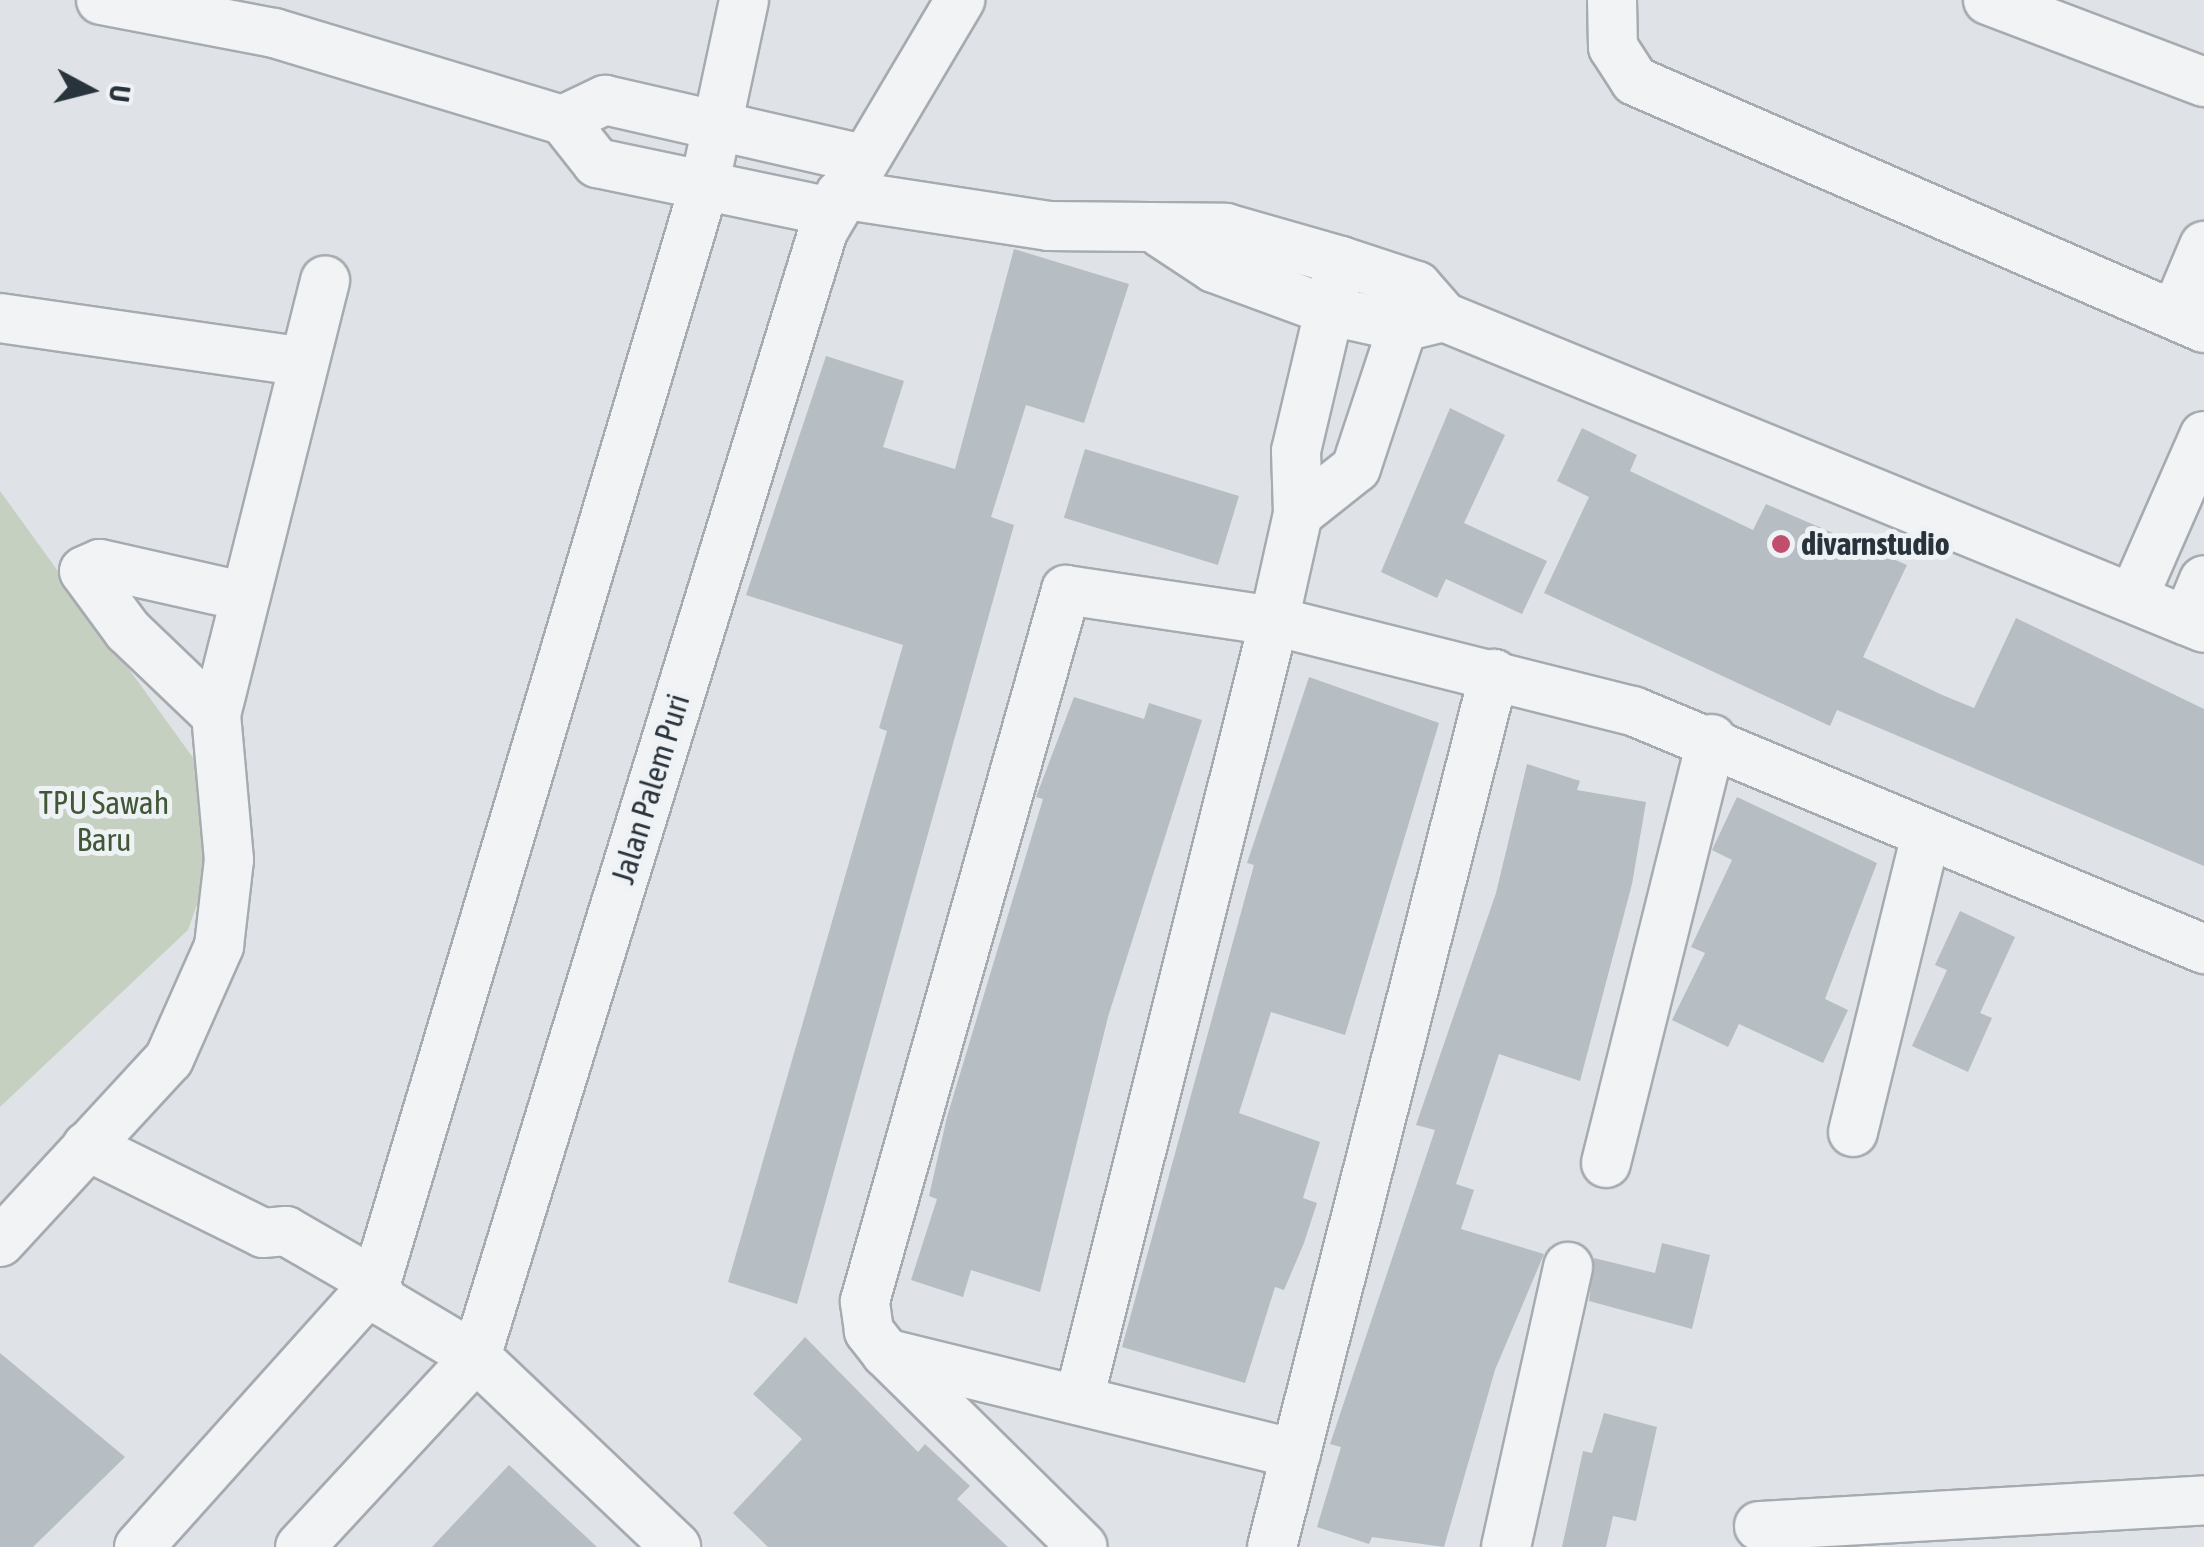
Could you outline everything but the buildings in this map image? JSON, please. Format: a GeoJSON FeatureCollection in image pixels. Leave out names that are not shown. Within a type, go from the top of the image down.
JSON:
{"type":"FeatureCollection","features":[{"type":"Feature","properties":{"kind":"street"},"geometry":{"type":"LineString","coordinates":[[102,0],[274,33],[563,120],[597,163],[704,187],[844,188],[1161,233],[1226,228],[1341,261],[1422,310],[2133,598],[2198,610]]}},
{"type":"Feature","properties":{"kind":"street"},"geometry":{"type":"LineString","coordinates":[[139,1547],[377,1299],[704,187],[744,0]]}},
{"type":"Feature","properties":{"kind":"street","name":"Jalan Palem Puri"},"geometry":{"type":"LineString","coordinates":[[300,1547],[466,1351],[844,188],[960,0]]}},
{"type":"Feature","properties":{"kind":"street"},"geometry":{"type":"LineString","coordinates":[[1612,0],[1612,48],[1635,81],[2190,321],[2204,246]]}},
{"type":"Feature","properties":{"kind":"street"},"geometry":{"type":"LineString","coordinates":[[1988,0],[2204,82]]}},
{"type":"Feature","properties":{"kind":"street"},"geometry":{"type":"LineString","coordinates":[[563,120],[605,100],[720,120],[844,188]]}},
{"type":"Feature","properties":{"kind":"street"},"geometry":{"type":"LineString","coordinates":[[1161,233],[1214,268],[1330,312],[1422,310]]}},
{"type":"Feature","properties":{"kind":"street"},"geometry":{"type":"LineString","coordinates":[[1080,1400],[1274,621],[1298,514],[1296,451],[1341,261]]}},
{"type":"Feature","properties":{"kind":"street"},"geometry":{"type":"LineString","coordinates":[[0,1242],[169,1060],[219,946],[229,860],[216,714],[242,596],[324,280]]}},
{"type":"Feature","properties":{"kind":"street"},"geometry":{"type":"LineString","coordinates":[[1298,514],[1356,468],[1422,310]]}},
{"type":"Feature","properties":{"kind":"street"},"geometry":{"type":"LineString","coordinates":[[0,318],[304,362]]}},
{"type":"Feature","properties":{"kind":"street"},"geometry":{"type":"LineString","coordinates":[[2133,598],[2204,436]]}},
{"type":"Feature","properties":{"kind":"street"},"geometry":{"type":"LineString","coordinates":[[216,714],[128,631],[84,571],[100,564],[242,596]]}},
{"type":"Feature","properties":{"kind":"street"},"geometry":{"type":"LineString","coordinates":[[1083,1547],[886,1353],[869,1331],[865,1301],[1058,602],[1066,590],[1092,589],[1274,621],[1494,674],[1712,738],[1926,834],[2204,948]]}},
{"type":"Feature","properties":{"kind":"street"},"geometry":{"type":"LineString","coordinates":[[1272,1547],[1494,674]]}},
{"type":"Feature","properties":{"kind":"street"},"geometry":{"type":"LineString","coordinates":[[1606,1163],[1712,738]]}},
{"type":"Feature","properties":{"kind":"street"},"geometry":{"type":"LineString","coordinates":[[1854,1132],[1926,834]]}},
{"type":"Feature","properties":{"kind":"street"},"geometry":{"type":"LineString","coordinates":[[87,1146],[263,1233],[286,1231],[377,1299],[466,1351],[676,1547]]}},
{"type":"Feature","properties":{"kind":"street"},"geometry":{"type":"LineString","coordinates":[[1506,1547],[1568,1267]]}},
{"type":"Feature","properties":{"kind":"street"},"geometry":{"type":"LineString","coordinates":[[886,1353],[1296,1454]]}},
{"type":"Feature","properties":{"kind":"street"},"geometry":{"type":"LineString","coordinates":[[1759,1526],[2204,1500]]}},
{"type":"Feature","properties":{"kind":"green space","name":"TPU Sawah Baru"},"geometry":{"type":"Polygon","coordinates":[[[0,491],[207,777],[210,867],[188,930],[0,1107],[0,491]]]}},
{"type":"Feature","properties":{"kind":"place","name":"divarnstudio"},"geometry":{"type":"Point","coordinates":[1781,544]}}]}
